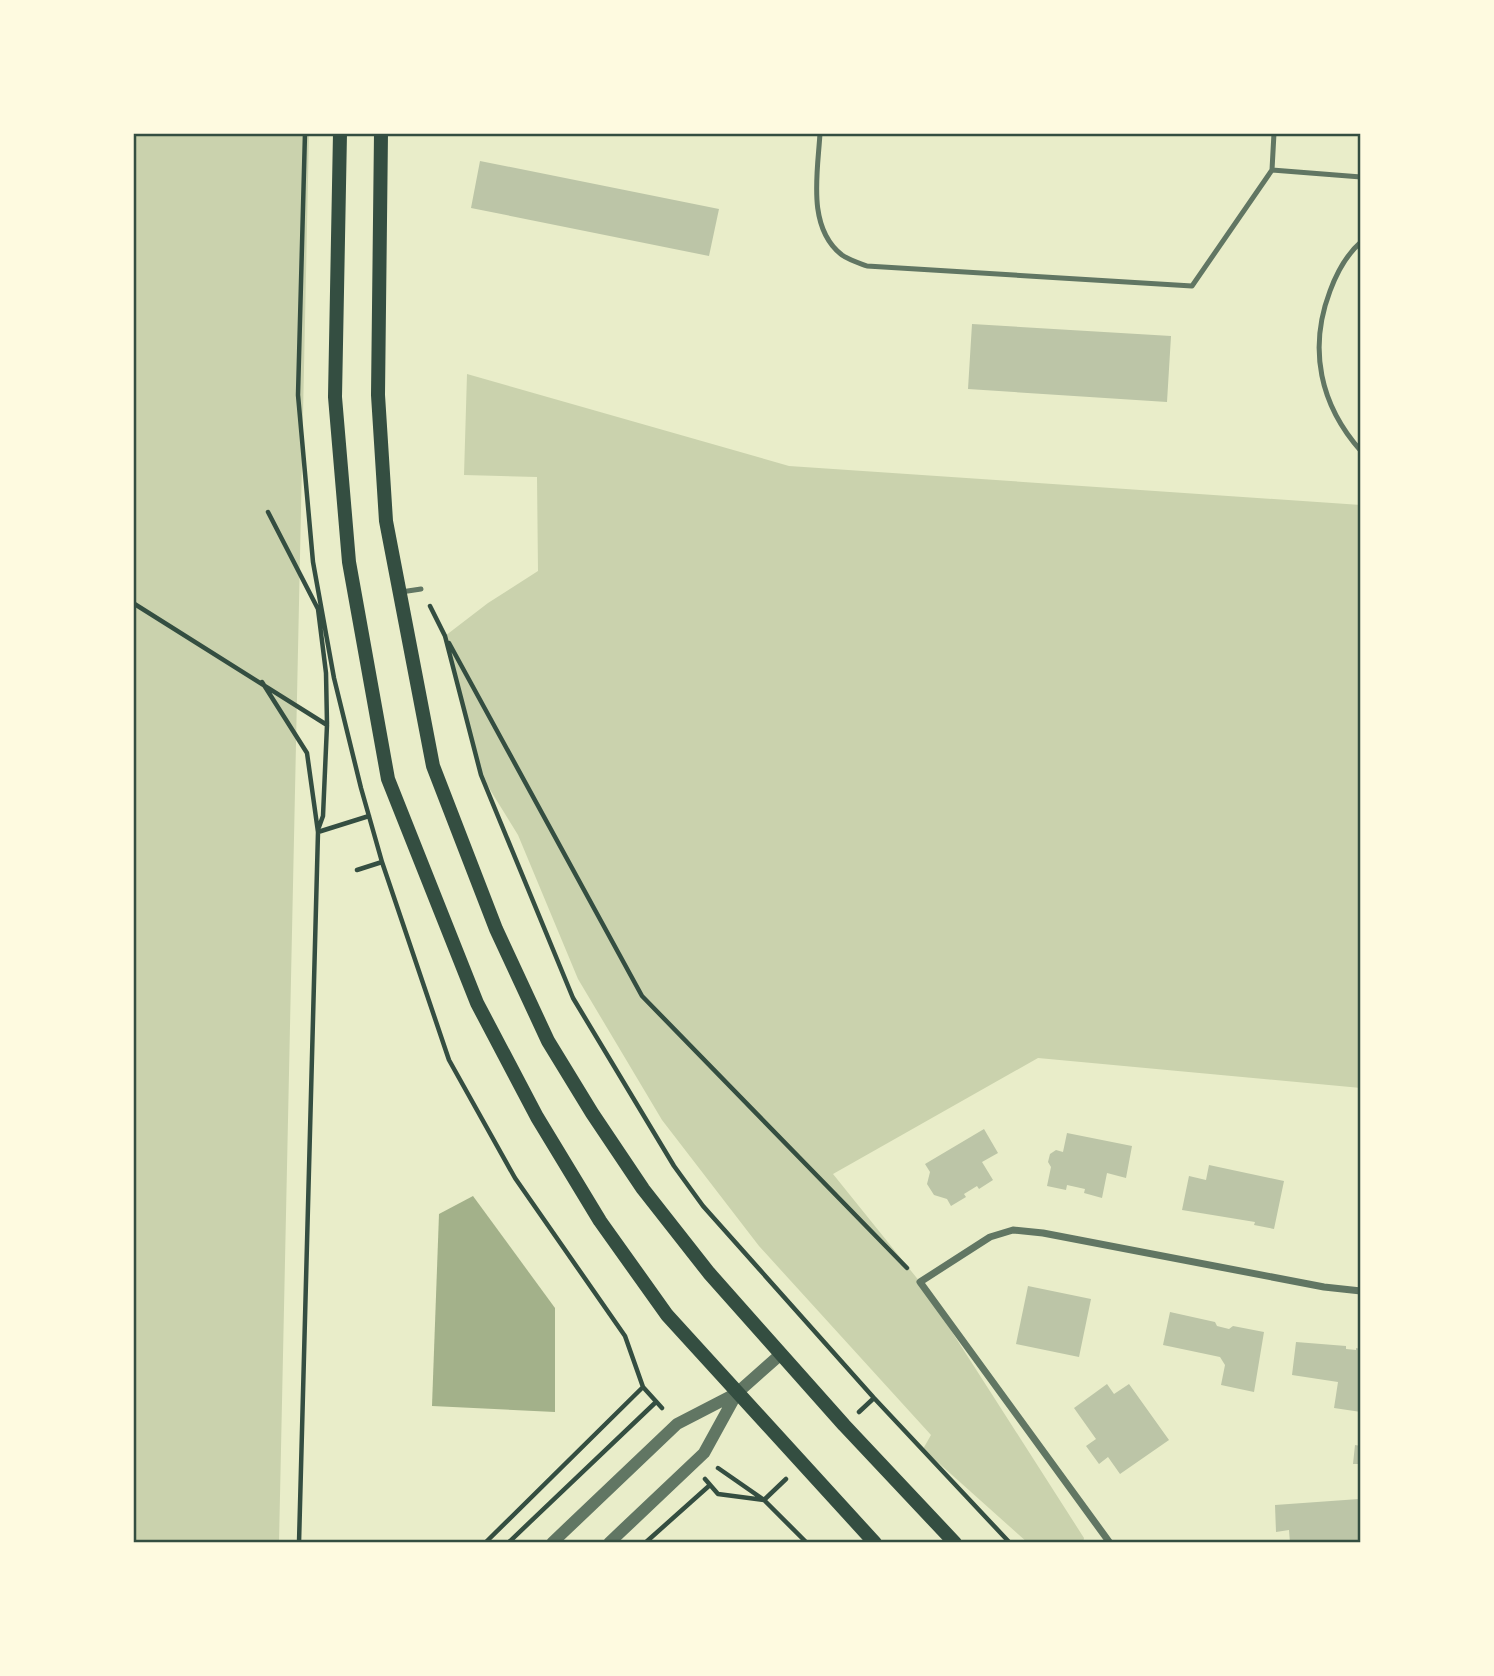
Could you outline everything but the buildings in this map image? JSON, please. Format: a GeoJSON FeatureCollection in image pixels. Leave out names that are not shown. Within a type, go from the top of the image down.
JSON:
{"type":"FeatureCollection","features":[{"type":"Feature","properties":{"kind":"main road"},"geometry":{"type":"LineString","coordinates":[[341,133],[335,397],[349,562],[388,779],[477,1003],[537,1117],[600,1222],[667,1315],[875,1543]]}},
{"type":"Feature","properties":{"kind":"main road"},"geometry":{"type":"LineString","coordinates":[[380,133],[378,394],[386,521],[433,766],[496,929],[548,1041],[592,1114],[643,1189],[709,1273],[955,1543]]}},
{"type":"Feature","properties":{"kind":"street"},"geometry":{"type":"LineString","coordinates":[[1110,1543],[920,1282],[990,1237],[1013,1230],[1043,1233],[1324,1287],[1361,1291]]}},
{"type":"Feature","properties":{"kind":"street"},"geometry":{"type":"LineString","coordinates":[[552,1543],[677,1424],[737,1393],[781,1354]]}},
{"type":"Feature","properties":{"kind":"street"},"geometry":{"type":"LineString","coordinates":[[609,1543],[704,1453],[737,1393]]}},
{"type":"Feature","properties":{"kind":"lane"},"geometry":{"type":"LineString","coordinates":[[820,133],[817,207],[827,236],[841,254],[867,267],[1192,286],[1272,170],[1274,133]]}},
{"type":"Feature","properties":{"kind":"lane"},"geometry":{"type":"LineString","coordinates":[[1272,170],[1361,177]]}},
{"type":"Feature","properties":{"kind":"lane"},"geometry":{"type":"LineString","coordinates":[[1361,242],[1351,251],[1335,278],[1322,310],[1317,347],[1324,389],[1340,424],[1361,451]]}},
{"type":"Feature","properties":{"kind":"lane"},"geometry":{"type":"LineString","coordinates":[[1353,442],[1361,438]]}},
{"type":"Feature","properties":{"kind":"lane"},"geometry":{"type":"LineString","coordinates":[[398,592],[421,589]]}},
{"type":"Feature","properties":{"kind":"path"},"geometry":{"type":"LineString","coordinates":[[268,513],[318,609],[326,673],[327,725],[323,816],[318,831]]}},
{"type":"Feature","properties":{"kind":"path"},"geometry":{"type":"LineString","coordinates":[[421,589],[642,996],[920,1282]]}},
{"type":"Feature","properties":{"kind":"path"},"geometry":{"type":"LineString","coordinates":[[133,603],[327,725]]}},
{"type":"Feature","properties":{"kind":"path"},"geometry":{"type":"LineString","coordinates":[[445,636],[481,775],[573,998],[674,1166],[704,1206],[856,1378],[1010,1543]]}},
{"type":"Feature","properties":{"kind":"path"},"geometry":{"type":"LineString","coordinates":[[262,682],[307,753],[318,831],[299,1543]]}},
{"type":"Feature","properties":{"kind":"path"},"geometry":{"type":"LineString","coordinates":[[318,831],[369,816]]}},
{"type":"Feature","properties":{"kind":"path"},"geometry":{"type":"LineString","coordinates":[[357,870],[382,862]]}},
{"type":"Feature","properties":{"kind":"path"},"geometry":{"type":"LineString","coordinates":[[485,1543],[643,1387]]}},
{"type":"Feature","properties":{"kind":"path"},"geometry":{"type":"LineString","coordinates":[[508,1543],[656,1402]]}},
{"type":"Feature","properties":{"kind":"path"},"geometry":{"type":"LineString","coordinates":[[645,1543],[710,1485]]}},
{"type":"Feature","properties":{"kind":"path"},"geometry":{"type":"LineString","coordinates":[[764,1500],[807,1543]]}},
{"type":"Feature","properties":{"kind":"shaded area"},"geometry":{"type":"Polygon","coordinates":[[[133,133],[309,133],[279,1543],[133,1543],[133,133]]]}},
{"type":"Feature","properties":{"kind":"shaded area"},"geometry":{"type":"Polygon","coordinates":[[[467,374],[789,466],[1361,505],[1361,1088],[1038,1058],[833,1174],[920,1282],[1084,1538],[1083,1543],[1028,1543],[923,1449],[931,1435],[759,1246],[662,1120],[578,979],[518,835],[481,775],[445,636],[488,603],[538,571],[537,477],[464,475],[467,374]]]}},
{"type":"Feature","properties":{"kind":"shaded area"},"geometry":{"type":"Polygon","coordinates":[[[473,1196],[555,1308],[555,1412],[432,1406],[439,1214],[473,1196]]]}}]}
